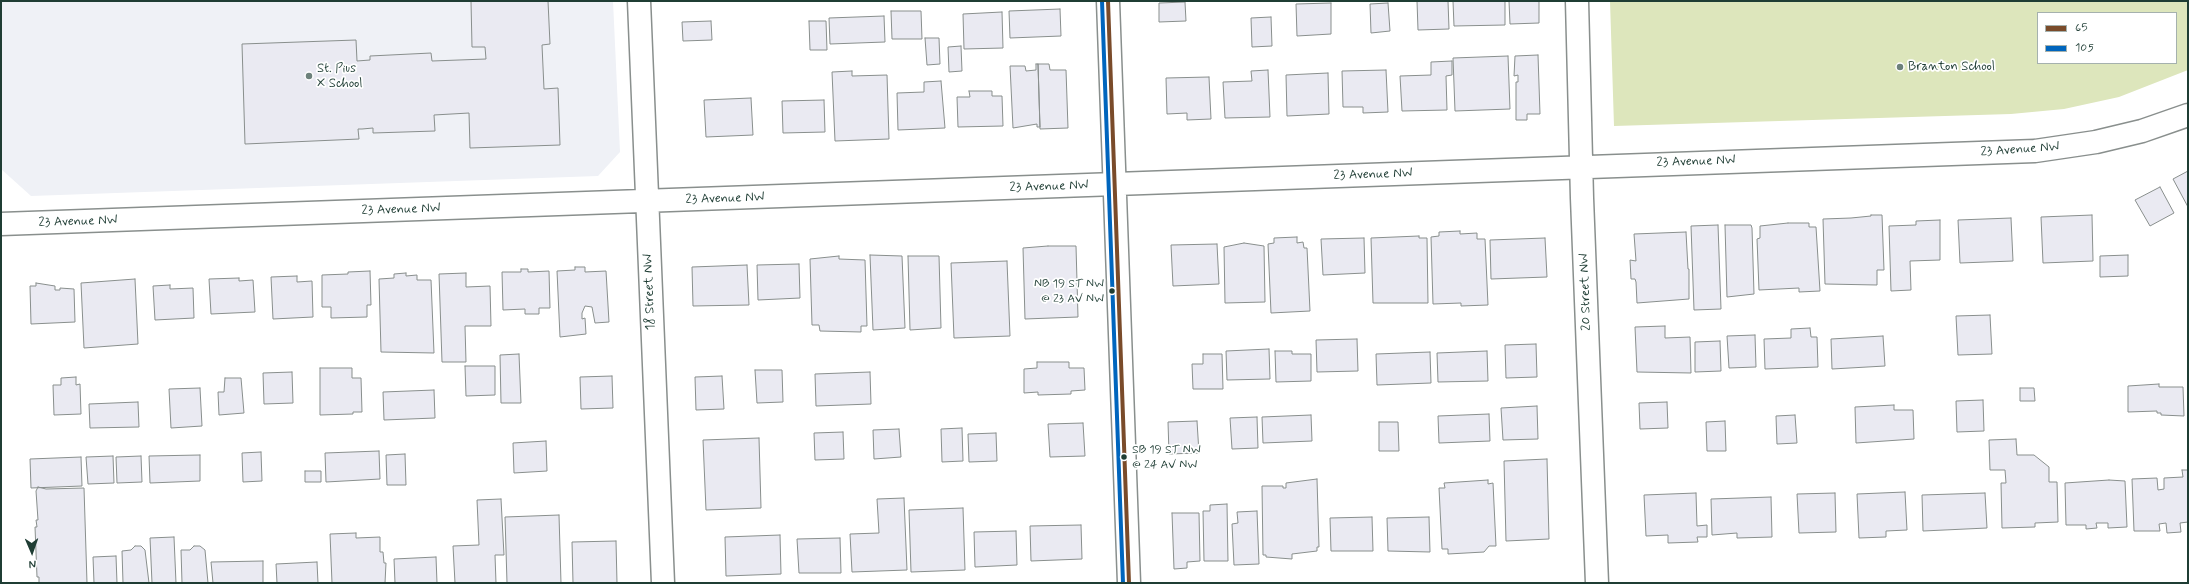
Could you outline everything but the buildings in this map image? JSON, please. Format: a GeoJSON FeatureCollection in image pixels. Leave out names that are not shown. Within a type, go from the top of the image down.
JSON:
{"type":"FeatureCollection","features":[{"type":"Feature","properties":{"kind":"street","name":"18 Street NW"},"geometry":{"type":"LineString","coordinates":[[639,1],[663,583]]}},
{"type":"Feature","properties":{"kind":"street"},"geometry":{"type":"LineString","coordinates":[[1108,1],[1116,184],[1129,583]]}},
{"type":"Feature","properties":{"kind":"street","name":"20 Street NW"},"geometry":{"type":"LineString","coordinates":[[1577,1],[1581,166],[1597,583]]}},
{"type":"Feature","properties":{"kind":"street","name":"23 Avenue NW"},"geometry":{"type":"LineString","coordinates":[[1,224],[1581,166],[2036,151],[2142,131],[2188,115]]}},
{"type":"Feature","properties":{"kind":"shaded area","name":"St. Pius X School"},"geometry":{"type":"Polygon","coordinates":[[[1,1],[613,1],[620,152],[598,176],[31,196],[1,169],[1,1]]]}},
{"type":"Feature","properties":{"kind":"green space","name":"Branton School"},"geometry":{"type":"Polygon","coordinates":[[[1610,1],[2188,1],[2188,70],[2119,97],[2064,109],[2011,114],[1614,126],[1610,1]]]}},
{"type":"Feature","properties":{"kind":"transit line","name":"105"},"geometry":{"type":"LineString","coordinates":[[1102,1],[1123,583]]}},
{"type":"Feature","properties":{"kind":"transit line","name":"65"},"geometry":{"type":"LineString","coordinates":[[1108,1],[1129,583]]}},
{"type":"Feature","properties":{"kind":"place","name":"Branton School"},"geometry":{"type":"Point","coordinates":[1900,67]}},
{"type":"Feature","properties":{"kind":"place","name":"St. Pius X School"},"geometry":{"type":"Point","coordinates":[309,76]}},
{"type":"Feature","properties":{"kind":"place","name":"NB 19 ST NW @ 23 AV NW"},"geometry":{"type":"Point","coordinates":[1112,291]}},
{"type":"Feature","properties":{"kind":"place","name":"SB 19 ST NW @ 24 AV NW"},"geometry":{"type":"Point","coordinates":[1124,457]}}]}
